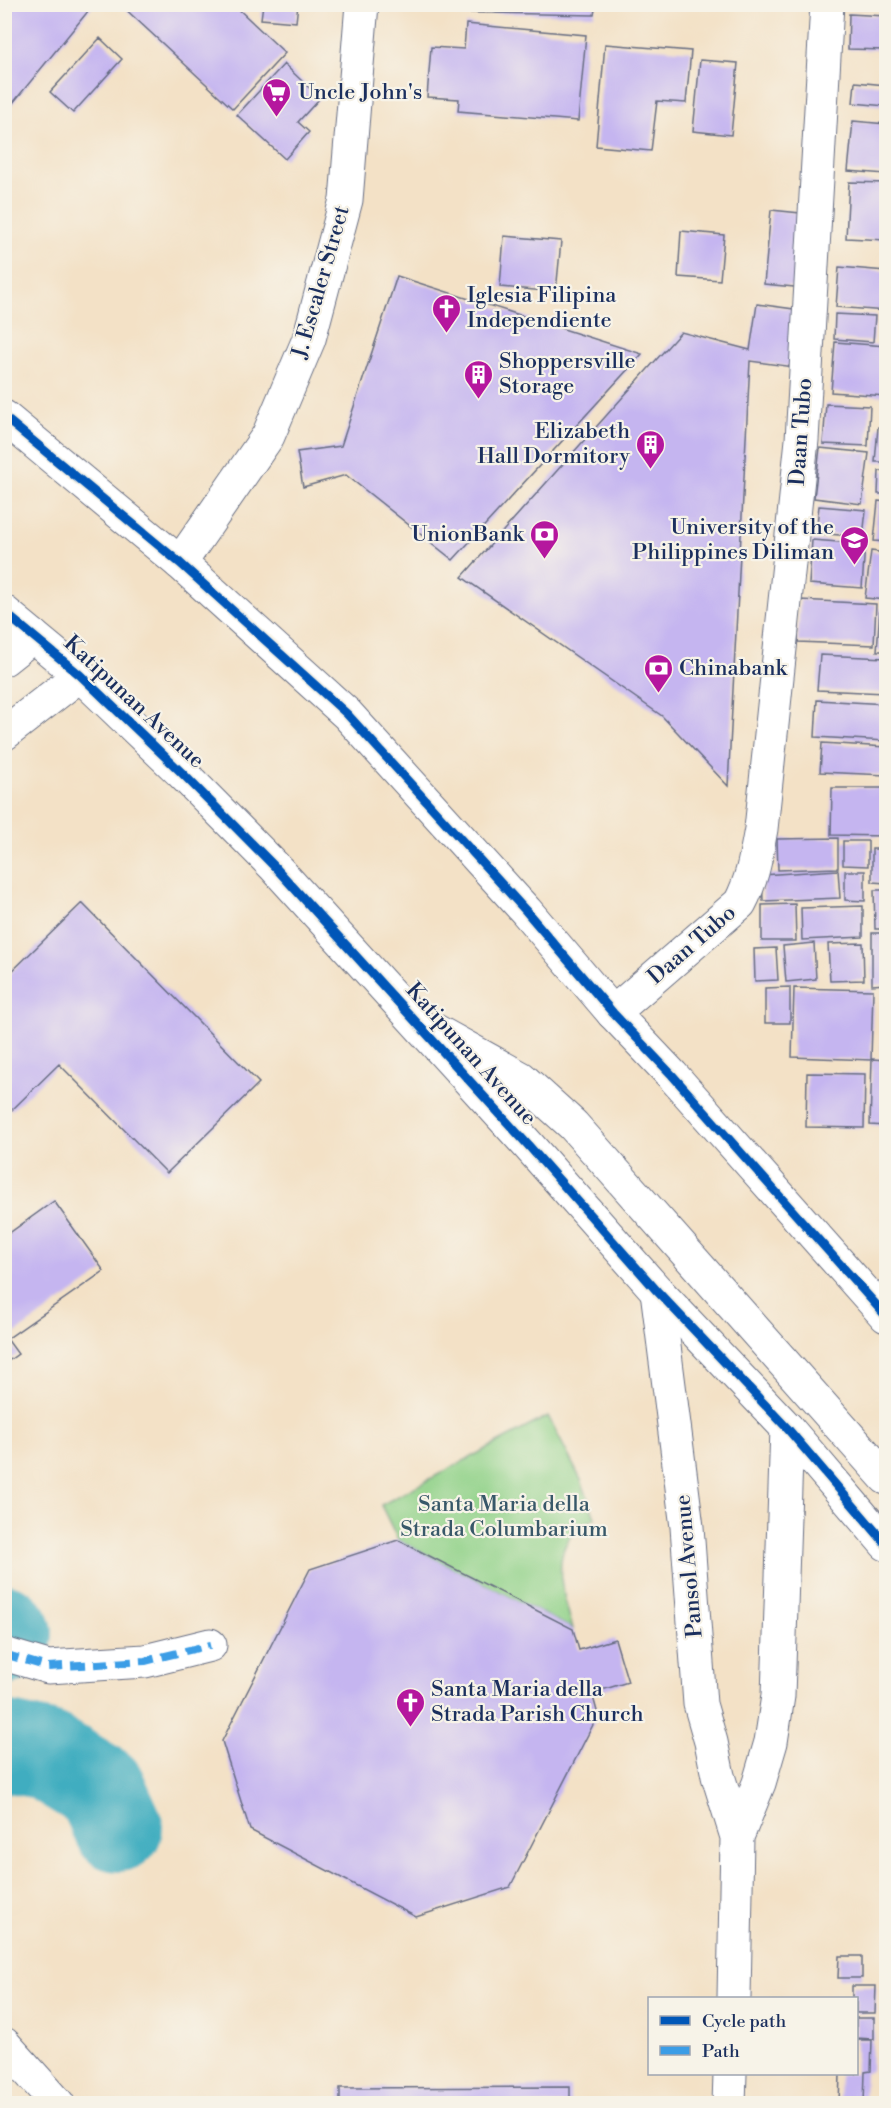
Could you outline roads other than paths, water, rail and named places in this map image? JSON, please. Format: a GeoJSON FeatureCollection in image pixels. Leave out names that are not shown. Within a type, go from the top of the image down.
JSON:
{"type":"FeatureCollection","features":[{"type":"Feature","properties":{"kind":"street","name":"J. Escaler Street"},"geometry":{"type":"LineString","coordinates":[[180,563],[268,436],[309,339],[346,200],[362,4]]}},
{"type":"Feature","properties":{"kind":"street","name":"Daan Tubo"},"geometry":{"type":"LineString","coordinates":[[613,1013],[740,903],[750,884],[755,865],[801,440],[827,4]]}},
{"type":"Feature","properties":{"kind":"street"},"geometry":{"type":"LineString","coordinates":[[4,417],[180,563],[347,714],[526,911],[613,1013],[672,1075],[886,1316]]}},
{"type":"Feature","properties":{"kind":"street","name":"Katipunan Avenue"},"geometry":{"type":"LineString","coordinates":[[4,612],[80,675],[274,866],[657,1291],[787,1428],[886,1544]]}},
{"type":"Feature","properties":{"kind":"street"},"geometry":{"type":"LineString","coordinates":[[4,659],[33,636]]}},
{"type":"Feature","properties":{"kind":"street"},"geometry":{"type":"LineString","coordinates":[[4,734],[80,675]]}},
{"type":"Feature","properties":{"kind":"street"},"geometry":{"type":"LineString","coordinates":[[414,1019],[521,1078],[573,1125],[886,1478]]}},
{"type":"Feature","properties":{"kind":"street","name":"Pansol Avenue"},"geometry":{"type":"LineString","coordinates":[[657,1291],[687,1527],[700,1704],[718,1776],[737,1837],[734,1997]]}},
{"type":"Feature","properties":{"kind":"street","name":"Pansol Avenue"},"geometry":{"type":"LineString","coordinates":[[737,1837],[759,1783],[771,1742],[778,1696],[787,1428]]}},
{"type":"Feature","properties":{"kind":"street"},"geometry":{"type":"LineString","coordinates":[[4,1654],[48,1667],[145,1661],[210,1645]]}},
{"type":"Feature","properties":{"kind":"street"},"geometry":{"type":"LineString","coordinates":[[4,2044],[58,2103]]}},
{"type":"Feature","properties":{"kind":"street"},"geometry":{"type":"LineString","coordinates":[[729,2103],[730,2075]]}},
{"type":"Feature","properties":{"kind":"waterway"},"geometry":{"type":"LineString","coordinates":[[4,1629],[8,1633],[4,1641]]}},
{"type":"Feature","properties":{"kind":"waterway"},"geometry":{"type":"LineString","coordinates":[[4,1746],[45,1755],[101,1789],[118,1827]]}},
{"type":"Feature","properties":{"kind":"place","name":"Uncle John's"},"geometry":{"type":"Point","coordinates":[277,118]}},
{"type":"Feature","properties":{"kind":"place","name":"Iglesia Filipina Independiente"},"geometry":{"type":"Point","coordinates":[446,334]}},
{"type":"Feature","properties":{"kind":"place","name":"Shoppersville Storage"},"geometry":{"type":"Point","coordinates":[478,400]}},
{"type":"Feature","properties":{"kind":"place","name":"Elizabeth Hall Dormitory"},"geometry":{"type":"Point","coordinates":[651,470]}},
{"type":"Feature","properties":{"kind":"place","name":"UnionBank"},"geometry":{"type":"Point","coordinates":[545,560]}},
{"type":"Feature","properties":{"kind":"place","name":"University of the Philippines Diliman"},"geometry":{"type":"Point","coordinates":[855,566]}},
{"type":"Feature","properties":{"kind":"place","name":"Chinabank"},"geometry":{"type":"Point","coordinates":[658,694]}},
{"type":"Feature","properties":{"kind":"place","name":"Santa Maria della Strada Parish Church"},"geometry":{"type":"Point","coordinates":[410,1728]}},
{"type":"Feature","properties":{"kind":"park label","name":"Santa Maria della Strada Columbarium"},"geometry":{"type":"Point","coordinates":[504,1516]}}]}
